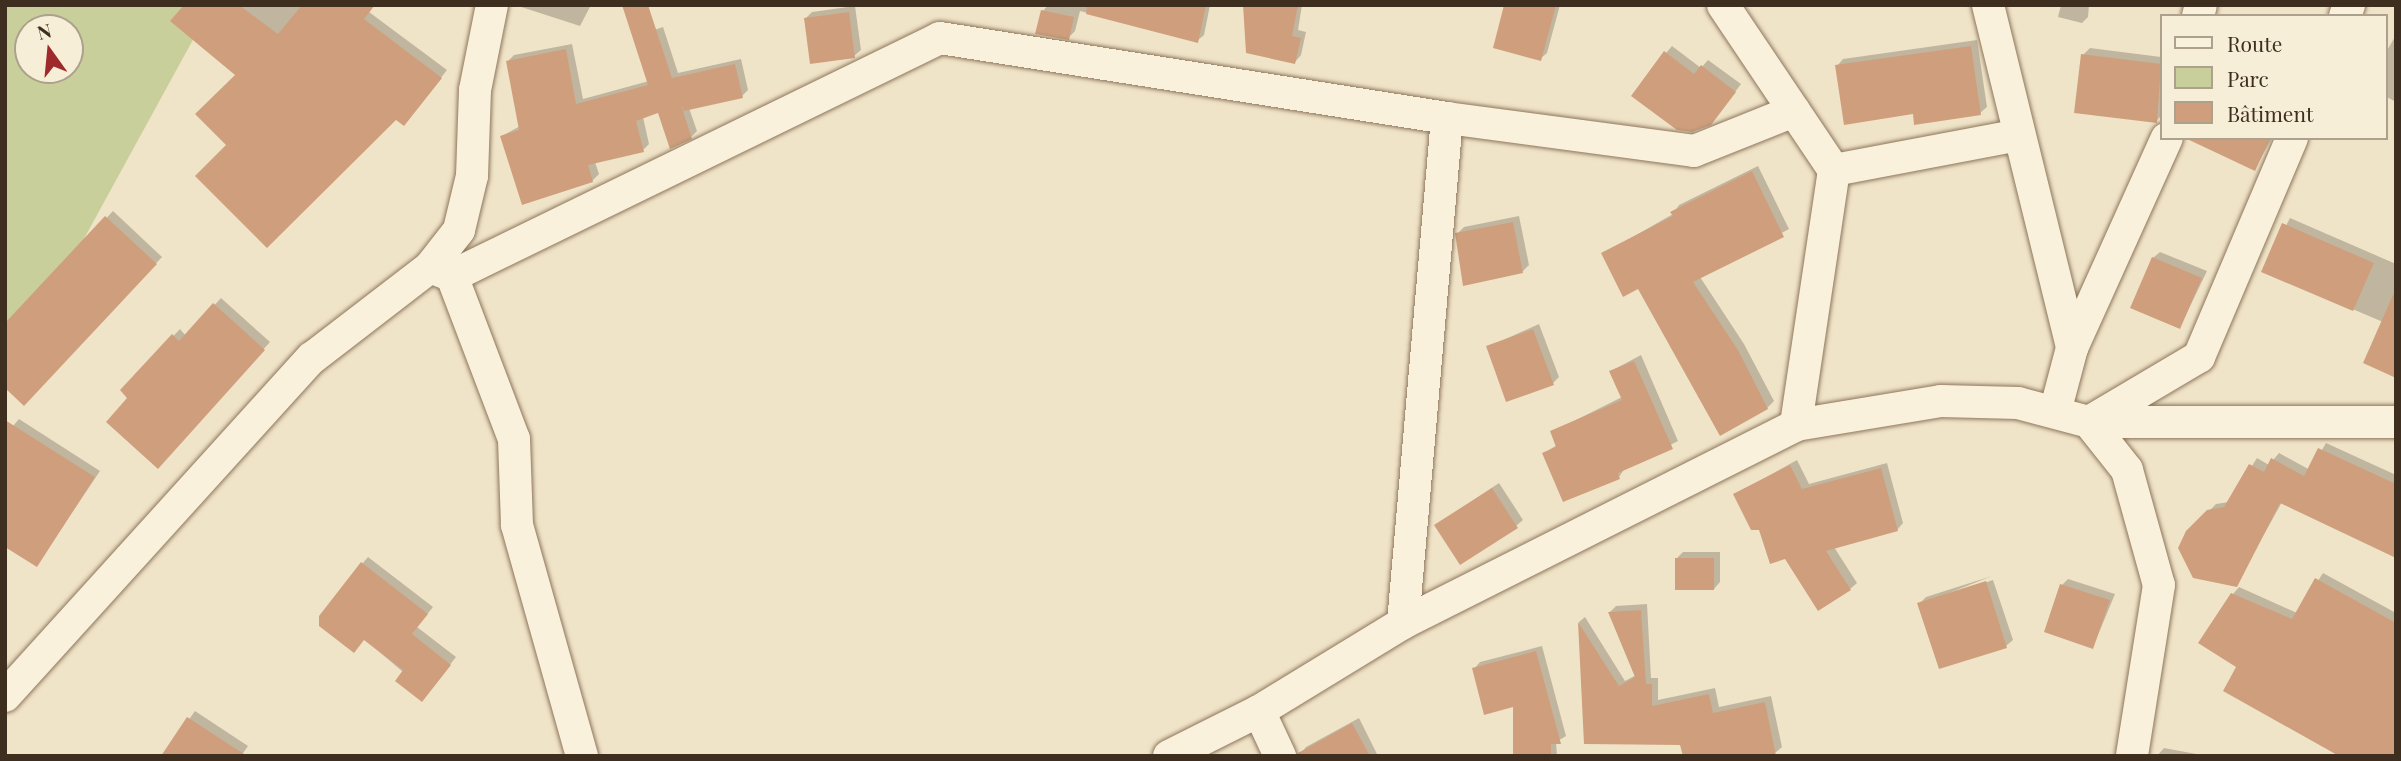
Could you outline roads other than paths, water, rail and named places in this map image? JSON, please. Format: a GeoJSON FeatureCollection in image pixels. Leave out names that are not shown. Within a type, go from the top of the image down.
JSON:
{"type":"FeatureCollection","features":[{"type":"Feature","properties":{"kind":"street"},"geometry":{"type":"LineString","coordinates":[[492,5],[475,90],[472,176],[459,230],[441,271],[514,439],[517,525],[582,756]]}},
{"type":"Feature","properties":{"kind":"street"},"geometry":{"type":"LineString","coordinates":[[1723,5],[1834,170],[1796,425]]}},
{"type":"Feature","properties":{"kind":"street"},"geometry":{"type":"LineString","coordinates":[[1988,5],[2072,348]]}},
{"type":"Feature","properties":{"kind":"street"},"geometry":{"type":"LineString","coordinates":[[5,696],[312,358],[441,271],[940,38],[1447,118],[1694,151],[1794,111]]}},
{"type":"Feature","properties":{"kind":"street"},"geometry":{"type":"LineString","coordinates":[[1403,623],[1447,118]]}},
{"type":"Feature","properties":{"kind":"street"},"geometry":{"type":"LineString","coordinates":[[1834,170],[2018,135]]}},
{"type":"Feature","properties":{"kind":"street"},"geometry":{"type":"LineString","coordinates":[[2055,412],[2072,348],[2165,140]]}},
{"type":"Feature","properties":{"kind":"street"},"geometry":{"type":"LineString","coordinates":[[2089,422],[2199,357],[2291,140]]}},
{"type":"Feature","properties":{"kind":"street"},"geometry":{"type":"LineString","coordinates":[[1169,756],[1259,710],[1403,623],[1796,425],[1941,401],[2018,402],[2089,422],[2396,422]]}},
{"type":"Feature","properties":{"kind":"street"},"geometry":{"type":"LineString","coordinates":[[2089,422],[2127,470],[2159,585],[2132,756]]}},
{"type":"Feature","properties":{"kind":"street"},"geometry":{"type":"LineString","coordinates":[[1259,710],[1280,756]]}}]}
